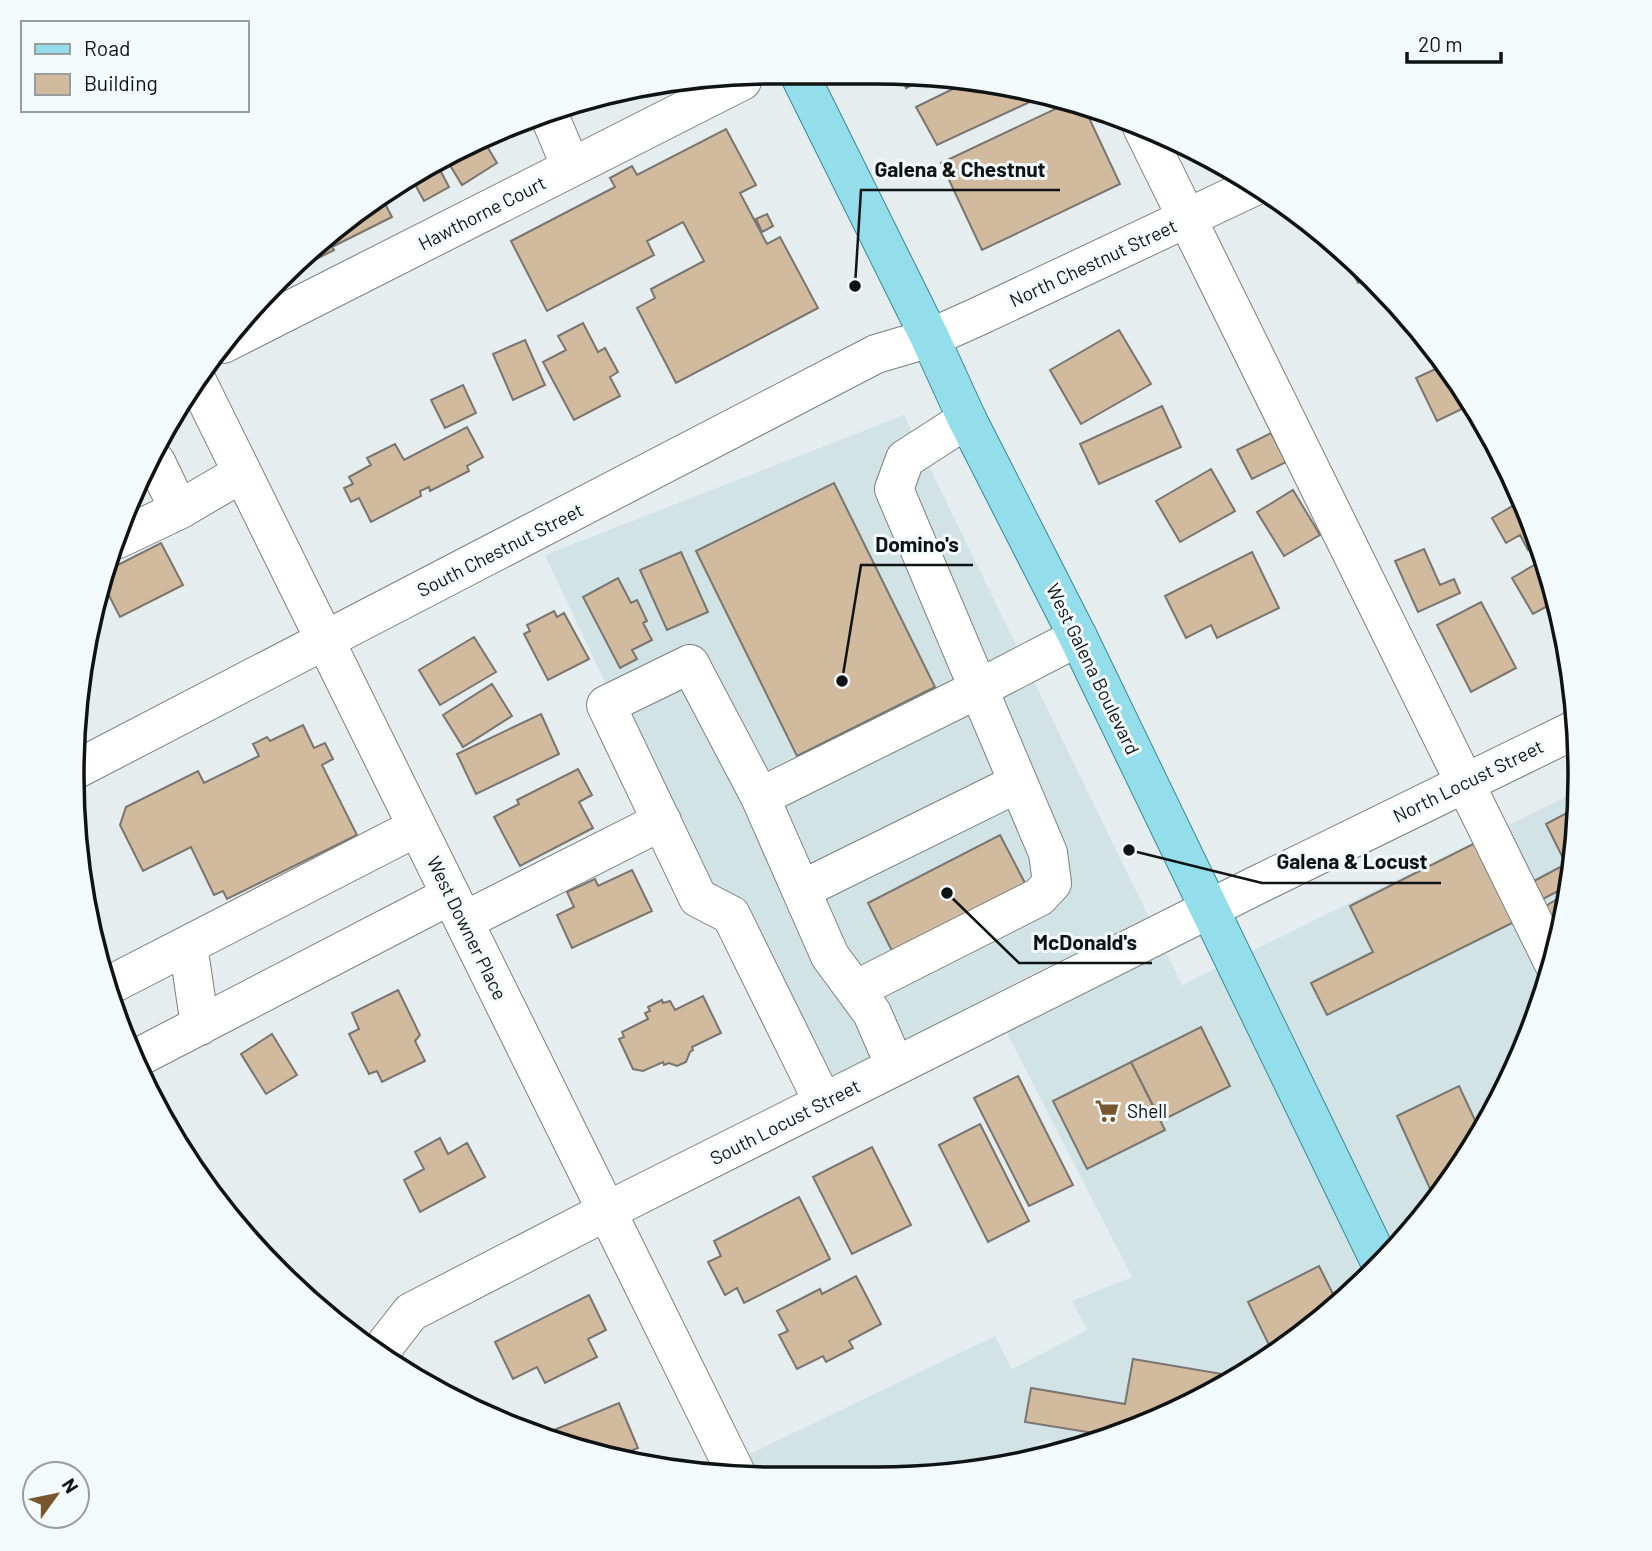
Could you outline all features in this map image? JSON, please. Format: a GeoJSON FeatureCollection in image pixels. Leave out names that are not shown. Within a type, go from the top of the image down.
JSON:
{"type":"FeatureCollection","features":[{"type":"Feature","properties":{"kind":"main road","name":"West Galena Boulevard"},"geometry":{"type":"LineString","coordinates":[[804,84],[930,338],[967,419],[1078,637],[1376,1252]]}},
{"type":"Feature","properties":{"kind":"street","name":"Hawthorne Court"},"geometry":{"type":"LineString","coordinates":[[246,332],[571,167],[690,94],[723,86]]}},
{"type":"Feature","properties":{"kind":"street"},"geometry":{"type":"LineString","coordinates":[[551,122],[571,167]]}},
{"type":"Feature","properties":{"kind":"street"},"geometry":{"type":"LineString","coordinates":[[1149,140],[1546,947]]}},
{"type":"Feature","properties":{"kind":"street","name":"North Chestnut Street"},"geometry":{"type":"LineString","coordinates":[[930,338],[1245,191]]}},
{"type":"Feature","properties":{"kind":"street","name":"South Chestnut Street"},"geometry":{"type":"LineString","coordinates":[[84,765],[876,354],[930,338]]}},
{"type":"Feature","properties":{"kind":"street","name":"West Downer Place"},"geometry":{"type":"LineString","coordinates":[[202,390],[733,1466]]}},
{"type":"Feature","properties":{"kind":"street"},"geometry":{"type":"LineString","coordinates":[[855,990],[1039,897],[1052,883],[1048,853],[894,489],[905,459],[967,419]]}},
{"type":"Feature","properties":{"kind":"street"},"geometry":{"type":"LineString","coordinates":[[158,465],[179,510]]}},
{"type":"Feature","properties":{"kind":"street"},"geometry":{"type":"LineString","coordinates":[[128,534],[179,510],[242,472]]}},
{"type":"Feature","properties":{"kind":"street"},"geometry":{"type":"LineString","coordinates":[[760,797],[978,690],[1078,637]]}},
{"type":"Feature","properties":{"kind":"street"},"geometry":{"type":"LineString","coordinates":[[823,1102],[731,915],[698,898],[606,705],[690,664],[760,797],[830,956],[872,1013],[895,1066]]}},
{"type":"Feature","properties":{"kind":"street","name":"North Locust Street"},"geometry":{"type":"LineString","coordinates":[[1210,909],[1567,733]]}},
{"type":"Feature","properties":{"kind":"street"},"geometry":{"type":"LineString","coordinates":[[802,891],[1018,783]]}},
{"type":"Feature","properties":{"kind":"street"},"geometry":{"type":"LineString","coordinates":[[143,1055],[457,908],[662,821]]}},
{"type":"Feature","properties":{"kind":"street"},"geometry":{"type":"LineString","coordinates":[[116,982],[417,827]]}},
{"type":"Feature","properties":{"kind":"street","name":"South Locust Street"},"geometry":{"type":"LineString","coordinates":[[385,1346],[411,1312],[1210,909]]}},
{"type":"Feature","properties":{"kind":"street"},"geometry":{"type":"LineString","coordinates":[[188,945],[200,1026]]}},
{"type":"Feature","properties":{"kind":"shaded area"},"geometry":{"type":"Polygon","coordinates":[[[904,415],[1182,985],[1568,796],[1567,821],[1555,910],[1531,998],[1497,1081],[1451,1160],[1396,1231],[1332,1295],[1297,1324],[1222,1374],[1141,1414],[1055,1443],[1047,1440],[1026,1450],[967,1461],[922,1466],[740,1466],[737,1460],[995,1336],[1012,1369],[1087,1330],[1072,1301],[1132,1277],[1002,1023],[810,1117],[545,555],[904,415]]]}},
{"type":"Feature","properties":{"kind":"building"},"geometry":{"type":"Polygon","coordinates":[[[954,89],[1030,102],[937,145],[916,107],[954,89]]]}},
{"type":"Feature","properties":{"kind":"building"},"geometry":{"type":"Polygon","coordinates":[[[1056,108],[1089,118],[1120,184],[982,250],[941,163],[1056,108]]]}},
{"type":"Feature","properties":{"kind":"building"},"geometry":{"type":"Polygon","coordinates":[[[726,129],[756,185],[740,193],[767,244],[780,237],[818,308],[676,383],[637,308],[655,298],[651,289],[704,261],[683,222],[647,241],[654,255],[547,311],[511,241],[615,187],[610,178],[632,166],[637,175],[726,129]]]}},
{"type":"Feature","properties":{"kind":"building"},"geometry":{"type":"Polygon","coordinates":[[[488,147],[497,163],[462,185],[450,166],[488,147]]]}},
{"type":"Feature","properties":{"kind":"building"},"geometry":{"type":"Polygon","coordinates":[[[441,171],[449,187],[424,201],[416,186],[441,171]]]}},
{"type":"Feature","properties":{"kind":"building"},"geometry":{"type":"Polygon","coordinates":[[[386,205],[392,217],[332,247],[334,250],[317,259],[386,205]]]}},
{"type":"Feature","properties":{"kind":"building"},"geometry":{"type":"Polygon","coordinates":[[[767,214],[773,226],[762,232],[756,219],[767,214]]]}},
{"type":"Feature","properties":{"kind":"building"},"geometry":{"type":"Polygon","coordinates":[[[583,323],[598,352],[605,348],[618,372],[610,377],[620,396],[574,420],[543,362],[566,350],[558,336],[583,323]]]}},
{"type":"Feature","properties":{"kind":"building"},"geometry":{"type":"Polygon","coordinates":[[[1119,330],[1151,384],[1081,424],[1050,370],[1119,330]]]}},
{"type":"Feature","properties":{"kind":"building"},"geometry":{"type":"Polygon","coordinates":[[[525,340],[545,385],[513,400],[493,354],[525,340]]]}},
{"type":"Feature","properties":{"kind":"building"},"geometry":{"type":"Polygon","coordinates":[[[1435,369],[1462,409],[1437,421],[1416,378],[1435,369]]]}},
{"type":"Feature","properties":{"kind":"building"},"geometry":{"type":"Polygon","coordinates":[[[463,385],[476,413],[445,428],[431,400],[463,385]]]}},
{"type":"Feature","properties":{"kind":"building"},"geometry":{"type":"Polygon","coordinates":[[[1162,406],[1181,447],[1099,484],[1080,444],[1162,406]]]}},
{"type":"Feature","properties":{"kind":"building"},"geometry":{"type":"Polygon","coordinates":[[[467,427],[483,457],[467,466],[469,471],[430,491],[429,487],[420,491],[421,496],[371,522],[359,498],[351,502],[344,488],[353,484],[349,477],[371,465],[367,458],[395,444],[404,460],[467,427]]]}},
{"type":"Feature","properties":{"kind":"building"},"geometry":{"type":"Polygon","coordinates":[[[1271,433],[1286,462],[1252,479],[1237,450],[1271,433]]]}},
{"type":"Feature","properties":{"kind":"building"},"geometry":{"type":"Polygon","coordinates":[[[1211,469],[1235,511],[1180,542],[1156,501],[1211,469]]]}},
{"type":"Feature","properties":{"kind":"building"},"geometry":{"type":"Polygon","coordinates":[[[834,483],[935,687],[797,756],[696,551],[834,483]]]}},
{"type":"Feature","properties":{"kind":"building"},"geometry":{"type":"Polygon","coordinates":[[[1293,490],[1320,535],[1284,556],[1257,512],[1293,490]]]}},
{"type":"Feature","properties":{"kind":"building"},"geometry":{"type":"Polygon","coordinates":[[[1513,506],[1530,549],[1520,535],[1506,543],[1492,518],[1513,506]]]}},
{"type":"Feature","properties":{"kind":"building"},"geometry":{"type":"Polygon","coordinates":[[[161,543],[183,585],[120,617],[109,595],[117,565],[161,543]]]}},
{"type":"Feature","properties":{"kind":"building"},"geometry":{"type":"Polygon","coordinates":[[[1424,549],[1440,585],[1454,579],[1460,593],[1418,612],[1395,561],[1424,549]]]}},
{"type":"Feature","properties":{"kind":"building"},"geometry":{"type":"Polygon","coordinates":[[[681,552],[708,612],[667,630],[640,570],[681,552]]]}},
{"type":"Feature","properties":{"kind":"building"},"geometry":{"type":"Polygon","coordinates":[[[1252,552],[1279,608],[1217,638],[1211,625],[1186,638],[1165,596],[1252,552]]]}},
{"type":"Feature","properties":{"kind":"building"},"geometry":{"type":"Polygon","coordinates":[[[1534,565],[1546,607],[1533,614],[1512,578],[1534,565]]]}},
{"type":"Feature","properties":{"kind":"building"},"geometry":{"type":"Polygon","coordinates":[[[618,578],[631,603],[637,600],[647,621],[643,623],[652,640],[632,650],[637,659],[620,668],[583,597],[618,578]]]}},
{"type":"Feature","properties":{"kind":"building"},"geometry":{"type":"Polygon","coordinates":[[[1481,602],[1516,668],[1471,692],[1437,625],[1481,602]]]}},
{"type":"Feature","properties":{"kind":"building"},"geometry":{"type":"Polygon","coordinates":[[[554,611],[557,617],[564,613],[589,659],[548,680],[524,634],[530,631],[527,625],[554,611]]]}},
{"type":"Feature","properties":{"kind":"building"},"geometry":{"type":"Polygon","coordinates":[[[474,637],[496,672],[440,705],[419,670],[474,637]]]}},
{"type":"Feature","properties":{"kind":"building"},"geometry":{"type":"Polygon","coordinates":[[[492,684],[512,716],[463,747],[443,715],[492,684]]]}},
{"type":"Feature","properties":{"kind":"building"},"geometry":{"type":"Polygon","coordinates":[[[541,714],[559,754],[476,794],[457,754],[541,714]]]}},
{"type":"Feature","properties":{"kind":"building"},"geometry":{"type":"Polygon","coordinates":[[[303,725],[314,748],[325,743],[333,759],[322,765],[357,835],[227,899],[223,891],[214,895],[191,847],[143,871],[120,825],[126,807],[198,771],[204,783],[259,756],[253,744],[267,737],[270,741],[303,725]]]}},
{"type":"Feature","properties":{"kind":"building"},"geometry":{"type":"Polygon","coordinates":[[[578,769],[592,795],[579,802],[593,828],[520,866],[494,817],[519,804],[517,800],[578,769]]]}},
{"type":"Feature","properties":{"kind":"building"},"geometry":{"type":"Polygon","coordinates":[[[1567,813],[1563,858],[1546,824],[1567,813]]]}},
{"type":"Feature","properties":{"kind":"building"},"geometry":{"type":"Polygon","coordinates":[[[1000,835],[1025,883],[892,951],[868,903],[1000,835]]]}},
{"type":"Feature","properties":{"kind":"building"},"geometry":{"type":"Polygon","coordinates":[[[1475,843],[1514,922],[1327,1015],[1311,983],[1373,952],[1350,906],[1475,843]]]}},
{"type":"Feature","properties":{"kind":"building"},"geometry":{"type":"Polygon","coordinates":[[[1562,866],[1558,891],[1543,899],[1534,881],[1562,866]]]}},
{"type":"Feature","properties":{"kind":"building"},"geometry":{"type":"Polygon","coordinates":[[[632,870],[652,911],[572,948],[557,915],[574,907],[567,892],[595,879],[598,886],[632,870]]]}},
{"type":"Feature","properties":{"kind":"building"},"geometry":{"type":"Polygon","coordinates":[[[1557,899],[1551,926],[1541,909],[1557,899]]]}},
{"type":"Feature","properties":{"kind":"building"},"geometry":{"type":"Polygon","coordinates":[[[398,990],[420,1035],[415,1041],[425,1061],[382,1082],[377,1071],[369,1074],[349,1034],[359,1029],[352,1013],[398,990]]]}},
{"type":"Feature","properties":{"kind":"building"},"geometry":{"type":"Polygon","coordinates":[[[703,996],[721,1033],[692,1047],[686,1062],[677,1066],[669,1063],[664,1065],[663,1062],[643,1071],[633,1069],[619,1039],[624,1037],[622,1032],[648,1019],[645,1013],[650,1011],[648,1007],[662,1000],[663,1003],[670,1001],[675,1010],[703,996]]]}},
{"type":"Feature","properties":{"kind":"building","name":"Shell"},"geometry":{"type":"Polygon","coordinates":[[[1201,1027],[1230,1086],[1161,1121],[1131,1062],[1201,1027]]]}},
{"type":"Feature","properties":{"kind":"building"},"geometry":{"type":"Polygon","coordinates":[[[272,1034],[297,1075],[266,1094],[241,1054],[272,1034]]]}},
{"type":"Feature","properties":{"kind":"building","name":"Shell"},"geometry":{"type":"Polygon","coordinates":[[[1131,1062],[1165,1130],[1087,1169],[1053,1101],[1131,1062]]]}},
{"type":"Feature","properties":{"kind":"building"},"geometry":{"type":"Polygon","coordinates":[[[1018,1076],[1073,1185],[1029,1206],[974,1098],[1018,1076]]]}},
{"type":"Feature","properties":{"kind":"building"},"geometry":{"type":"Polygon","coordinates":[[[1459,1086],[1475,1121],[1430,1189],[1397,1116],[1459,1086]]]}},
{"type":"Feature","properties":{"kind":"building"},"geometry":{"type":"Polygon","coordinates":[[[980,1124],[1029,1221],[988,1242],[939,1145],[980,1124]]]}},
{"type":"Feature","properties":{"kind":"building"},"geometry":{"type":"Polygon","coordinates":[[[440,1138],[448,1154],[467,1143],[485,1177],[420,1212],[404,1180],[424,1169],[415,1152],[440,1138]]]}},
{"type":"Feature","properties":{"kind":"building"},"geometry":{"type":"Polygon","coordinates":[[[872,1147],[911,1225],[852,1254],[813,1177],[872,1147]]]}},
{"type":"Feature","properties":{"kind":"building"},"geometry":{"type":"Polygon","coordinates":[[[799,1197],[830,1259],[744,1303],[737,1288],[725,1295],[708,1262],[721,1256],[714,1241],[799,1197]]]}},
{"type":"Feature","properties":{"kind":"building"},"geometry":{"type":"Polygon","coordinates":[[[1319,1266],[1333,1294],[1269,1344],[1248,1302],[1319,1266]]]}},
{"type":"Feature","properties":{"kind":"building"},"geometry":{"type":"Polygon","coordinates":[[[856,1276],[881,1324],[849,1341],[853,1348],[826,1362],[823,1356],[797,1369],[779,1335],[788,1331],[777,1311],[820,1289],[822,1294],[856,1276]]]}},
{"type":"Feature","properties":{"kind":"building"},"geometry":{"type":"Polygon","coordinates":[[[589,1295],[606,1330],[588,1339],[597,1357],[545,1383],[537,1367],[513,1379],[495,1342],[589,1295]]]}},
{"type":"Feature","properties":{"kind":"building"},"geometry":{"type":"Polygon","coordinates":[[[1133,1359],[1222,1374],[1182,1396],[1091,1432],[1025,1422],[1031,1388],[1125,1404],[1133,1359]]]}},
{"type":"Feature","properties":{"kind":"building"},"geometry":{"type":"Polygon","coordinates":[[[619,1403],[638,1448],[630,1451],[554,1430],[619,1403]]]}},
{"type":"Feature","properties":{"kind":"place","name":"Galena & Chestnut"},"geometry":{"type":"Point","coordinates":[855,286]}},
{"type":"Feature","properties":{"kind":"place","name":"Domino's"},"geometry":{"type":"Point","coordinates":[842,681]}},
{"type":"Feature","properties":{"kind":"place","name":"Galena & Locust"},"geometry":{"type":"Point","coordinates":[1129,850]}},
{"type":"Feature","properties":{"kind":"place","name":"McDonald's"},"geometry":{"type":"Point","coordinates":[947,893]}},
{"type":"Feature","properties":{"kind":"place","name":"Shell"},"geometry":{"type":"Point","coordinates":[1107,1111]}}]}
